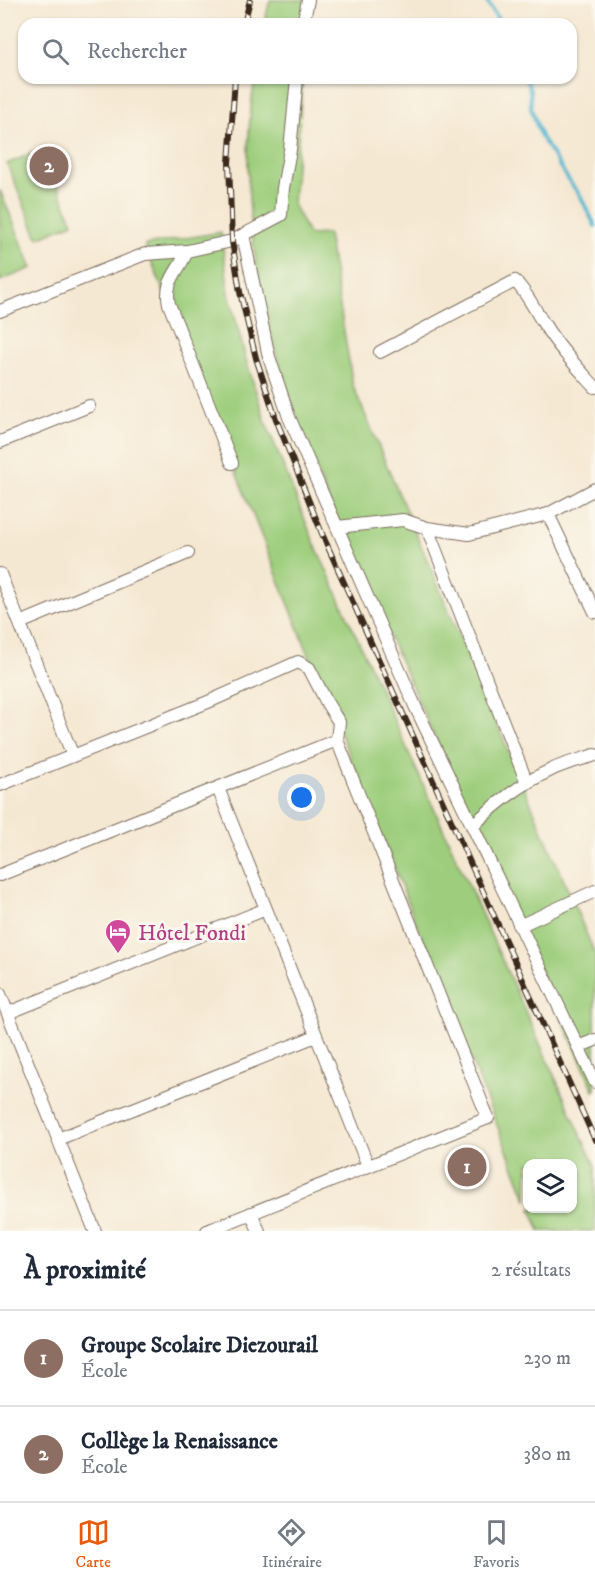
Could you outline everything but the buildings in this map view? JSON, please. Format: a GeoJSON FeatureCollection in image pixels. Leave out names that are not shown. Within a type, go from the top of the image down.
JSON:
{"type":"FeatureCollection","features":[{"type":"Feature","properties":{"kind":"street"},"geometry":{"type":"LineString","coordinates":[[304,18],[308,0]]}},
{"type":"Feature","properties":{"kind":"street"},"geometry":{"type":"LineString","coordinates":[[0,311],[145,254],[187,251],[232,241],[281,215],[296,84]]}},
{"type":"Feature","properties":{"kind":"street"},"geometry":{"type":"LineString","coordinates":[[243,235],[268,357],[289,417],[415,706],[595,1082]]}},
{"type":"Feature","properties":{"kind":"street"},"geometry":{"type":"LineString","coordinates":[[187,251],[167,292],[232,463]]}},
{"type":"Feature","properties":{"kind":"street"},"geometry":{"type":"LineString","coordinates":[[380,352],[515,281],[525,291],[544,325],[559,345],[595,387]]}},
{"type":"Feature","properties":{"kind":"street"},"geometry":{"type":"LineString","coordinates":[[0,442],[89,406]]}},
{"type":"Feature","properties":{"kind":"street"},"geometry":{"type":"LineString","coordinates":[[337,526],[403,520],[427,528],[469,534],[548,514],[595,489]]}},
{"type":"Feature","properties":{"kind":"street"},"geometry":{"type":"LineString","coordinates":[[548,514],[595,612]]}},
{"type":"Feature","properties":{"kind":"street"},"geometry":{"type":"LineString","coordinates":[[427,528],[527,783]]}},
{"type":"Feature","properties":{"kind":"street"},"geometry":{"type":"LineString","coordinates":[[20,623],[188,553]]}},
{"type":"Feature","properties":{"kind":"street"},"geometry":{"type":"LineString","coordinates":[[0,574],[73,756]]}},
{"type":"Feature","properties":{"kind":"street"},"geometry":{"type":"LineString","coordinates":[[0,785],[208,702],[298,662],[309,668],[339,722],[337,740],[488,1118],[207,1231]]}},
{"type":"Feature","properties":{"kind":"street"},"geometry":{"type":"LineString","coordinates":[[0,875],[337,740]]}},
{"type":"Feature","properties":{"kind":"street"},"geometry":{"type":"LineString","coordinates":[[471,826],[507,794],[552,769],[595,755]]}},
{"type":"Feature","properties":{"kind":"street"},"geometry":{"type":"LineString","coordinates":[[218,788],[368,1166]]}},
{"type":"Feature","properties":{"kind":"street"},"geometry":{"type":"LineString","coordinates":[[519,926],[595,891]]}},
{"type":"Feature","properties":{"kind":"street"},"geometry":{"type":"LineString","coordinates":[[8,1013],[266,909]]}},
{"type":"Feature","properties":{"kind":"street"},"geometry":{"type":"LineString","coordinates":[[0,994],[95,1231]]}},
{"type":"Feature","properties":{"kind":"street"},"geometry":{"type":"LineString","coordinates":[[58,1139],[316,1036]]}},
{"type":"Feature","properties":{"kind":"street"},"geometry":{"type":"LineString","coordinates":[[578,1047],[595,1040]]}},
{"type":"Feature","properties":{"kind":"street"},"geometry":{"type":"LineString","coordinates":[[251,1213],[259,1231]]}},
{"type":"Feature","properties":{"kind":"green space"},"geometry":{"type":"Polygon","coordinates":[[[270,0],[311,0],[310,18],[266,18],[270,0]]]}},
{"type":"Feature","properties":{"kind":"green space"},"geometry":{"type":"Polygon","coordinates":[[[254,84],[303,84],[293,204],[309,235],[328,234],[353,386],[595,954],[595,1092],[318,476],[290,399],[267,321],[253,241],[248,160],[254,84]]]}},
{"type":"Feature","properties":{"kind":"green space"},"geometry":{"type":"Polygon","coordinates":[[[42,149],[73,223],[38,238],[7,164],[42,149]]]}},
{"type":"Feature","properties":{"kind":"green space"},"geometry":{"type":"Polygon","coordinates":[[[0,190],[32,268],[0,281],[0,190]]]}},
{"type":"Feature","properties":{"kind":"green space"},"geometry":{"type":"Polygon","coordinates":[[[221,232],[229,294],[246,360],[266,423],[313,540],[595,1166],[595,1231],[540,1231],[533,1213],[577,1213],[577,1159],[523,1159],[523,1190],[145,245],[221,232]]]}},
{"type":"Feature","properties":{"kind":"waterway"},"geometry":{"type":"LineString","coordinates":[[486,0],[497,18]]}},
{"type":"Feature","properties":{"kind":"waterway"},"geometry":{"type":"LineString","coordinates":[[528,84],[531,108],[541,137],[580,195],[595,226]]}},
{"type":"Feature","properties":{"kind":"railway"},"geometry":{"type":"LineString","coordinates":[[246,18],[250,0]]}},
{"type":"Feature","properties":{"kind":"railway"},"geometry":{"type":"LineString","coordinates":[[235,84],[229,163],[232,241],[240,292],[256,358],[276,419],[323,536],[595,1140]]}},
{"type":"Feature","properties":{"kind":"place","name":"Collège la Renaissance"},"geometry":{"type":"Point","coordinates":[49,166]}},
{"type":"Feature","properties":{"kind":"place","name":"Hôtel Fondi"},"geometry":{"type":"Point","coordinates":[118,955]}},
{"type":"Feature","properties":{"kind":"place","name":"Groupe Scolaire Diezourail"},"geometry":{"type":"Point","coordinates":[467,1167]}}]}
